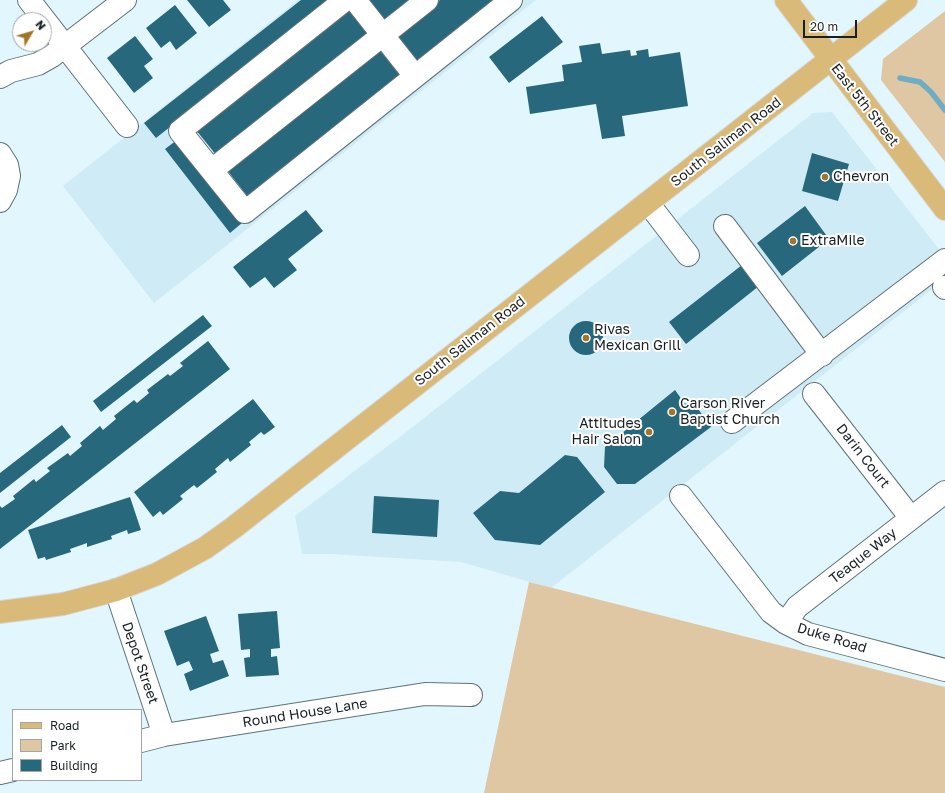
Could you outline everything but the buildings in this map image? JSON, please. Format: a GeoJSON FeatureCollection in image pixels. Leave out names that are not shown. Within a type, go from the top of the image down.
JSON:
{"type":"FeatureCollection","features":[{"type":"Feature","properties":{"kind":"main road","name":"East 5th Street"},"geometry":{"type":"LineString","coordinates":[[786,0],[830,60],[945,209]]}},
{"type":"Feature","properties":{"kind":"main road","name":"South Saliman Road"},"geometry":{"type":"LineString","coordinates":[[0,612],[64,604],[116,590],[173,566],[205,548],[228,532],[906,0]]}},
{"type":"Feature","properties":{"kind":"street"},"geometry":{"type":"LineString","coordinates":[[29,0],[127,126]]}},
{"type":"Feature","properties":{"kind":"street"},"geometry":{"type":"LineString","coordinates":[[0,77],[11,71],[38,64],[65,46],[125,0]]}},
{"type":"Feature","properties":{"kind":"street"},"geometry":{"type":"LineString","coordinates":[[345,0],[180,131],[245,212],[511,0]]}},
{"type":"Feature","properties":{"kind":"street"},"geometry":{"type":"LineString","coordinates":[[355,0],[415,76]]}},
{"type":"Feature","properties":{"kind":"street"},"geometry":{"type":"LineString","coordinates":[[212,170],[427,0]]}},
{"type":"Feature","properties":{"kind":"street"},"geometry":{"type":"LineString","coordinates":[[0,154],[8,170],[4,192]]}},
{"type":"Feature","properties":{"kind":"street"},"geometry":{"type":"LineString","coordinates":[[648,203],[688,255]]}},
{"type":"Feature","properties":{"kind":"street"},"geometry":{"type":"LineString","coordinates":[[725,226],[822,355]]}},
{"type":"Feature","properties":{"kind":"street"},"geometry":{"type":"LineString","coordinates":[[732,422],[945,260]]}},
{"type":"Feature","properties":{"kind":"street","name":"Darin Court"},"geometry":{"type":"LineString","coordinates":[[814,394],[912,518]]}},
{"type":"Feature","properties":{"kind":"street","name":"Teaque Way"},"geometry":{"type":"LineString","coordinates":[[786,623],[798,607],[945,492]]}},
{"type":"Feature","properties":{"kind":"street","name":"Duke Road"},"geometry":{"type":"LineString","coordinates":[[681,496],[771,612],[786,623],[808,634],[945,670]]}},
{"type":"Feature","properties":{"kind":"street","name":"Depot Street"},"geometry":{"type":"LineString","coordinates":[[116,590],[164,736]]}},
{"type":"Feature","properties":{"kind":"street","name":"Round House Lane"},"geometry":{"type":"LineString","coordinates":[[142,741],[425,694],[471,695]]}},
{"type":"Feature","properties":{"kind":"street"},"geometry":{"type":"LineString","coordinates":[[0,773],[12,770]]}},
{"type":"Feature","properties":{"kind":"shaded area"},"geometry":{"type":"Polygon","coordinates":[[[298,0],[536,0],[154,303],[63,186],[298,0]]]}},
{"type":"Feature","properties":{"kind":"shaded area"},"geometry":{"type":"Polygon","coordinates":[[[832,112],[945,257],[945,279],[551,588],[461,562],[331,554],[302,554],[295,516],[405,433],[813,113],[832,112]]]}},
{"type":"Feature","properties":{"kind":"green space"},"geometry":{"type":"Polygon","coordinates":[[[945,11],[945,162],[881,80],[883,59],[945,11]]]}},
{"type":"Feature","properties":{"kind":"green space"},"geometry":{"type":"Polygon","coordinates":[[[529,582],[945,687],[945,793],[484,793],[529,582]]]}},
{"type":"Feature","properties":{"kind":"waterway"},"geometry":{"type":"LineString","coordinates":[[900,78],[920,82],[931,92],[945,110]]}},
{"type":"Feature","properties":{"kind":"place","name":"Chevron"},"geometry":{"type":"Point","coordinates":[825,177]}},
{"type":"Feature","properties":{"kind":"place","name":"ExtraMile"},"geometry":{"type":"Point","coordinates":[793,241]}},
{"type":"Feature","properties":{"kind":"place","name":"Rivas Mexican Grill"},"geometry":{"type":"Point","coordinates":[586,338]}},
{"type":"Feature","properties":{"kind":"place","name":"Carson River Baptist Church"},"geometry":{"type":"Point","coordinates":[672,412]}},
{"type":"Feature","properties":{"kind":"place","name":"Attitudes Hair Salon"},"geometry":{"type":"Point","coordinates":[649,432]}}]}
